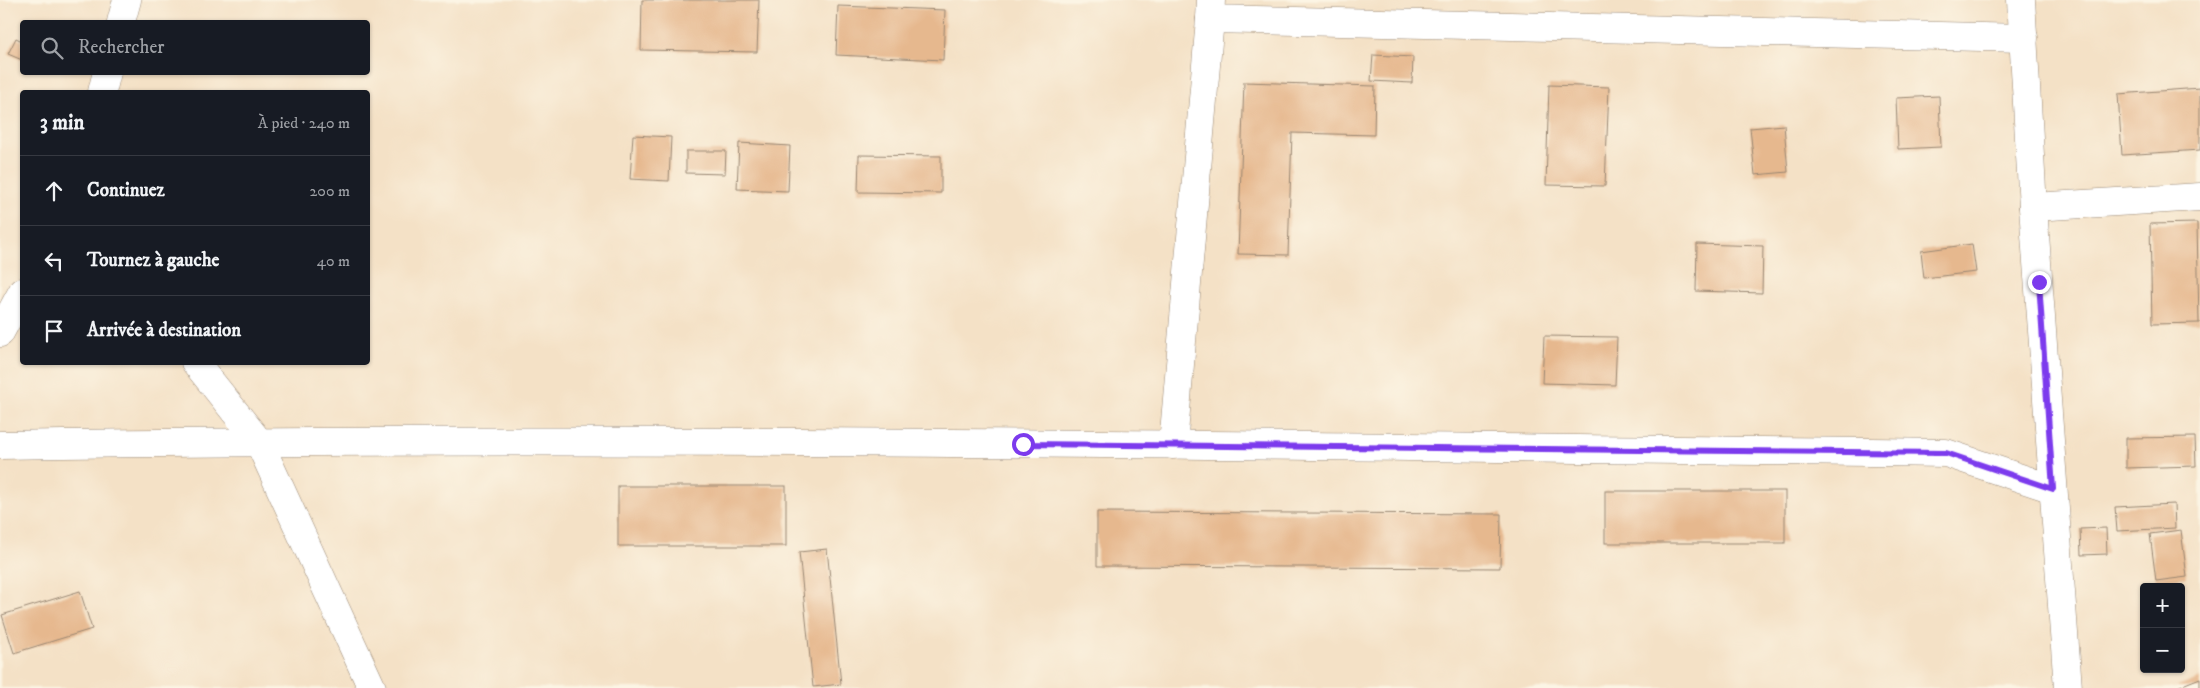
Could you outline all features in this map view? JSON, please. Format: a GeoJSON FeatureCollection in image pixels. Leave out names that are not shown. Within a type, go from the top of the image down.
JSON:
{"type":"FeatureCollection","features":[{"type":"Feature","properties":{"kind":"street"},"geometry":{"type":"LineString","coordinates":[[122,20],[128,0]]}},
{"type":"Feature","properties":{"kind":"street"},"geometry":{"type":"LineString","coordinates":[[2021,0],[2033,207],[2068,688]]}},
{"type":"Feature","properties":{"kind":"street"},"geometry":{"type":"LineString","coordinates":[[1174,445],[1210,9],[2024,38]]}},
{"type":"Feature","properties":{"kind":"street"},"geometry":{"type":"LineString","coordinates":[[102,90],[106,75]]}},
{"type":"Feature","properties":{"kind":"street"},"geometry":{"type":"LineString","coordinates":[[2033,207],[2200,197]]}},
{"type":"Feature","properties":{"kind":"street"},"geometry":{"type":"LineString","coordinates":[[0,333],[20,296]]}},
{"type":"Feature","properties":{"kind":"street"},"geometry":{"type":"LineString","coordinates":[[197,365],[259,442],[372,688]]}},
{"type":"Feature","properties":{"kind":"street"},"geometry":{"type":"LineString","coordinates":[[0,445],[259,442],[1174,445],[1946,453],[2053,489]]}},
{"type":"Feature","properties":{"kind":"building"},"geometry":{"type":"Polygon","coordinates":[[[642,0],[759,0],[757,52],[641,50],[642,0]]]}},
{"type":"Feature","properties":{"kind":"building"},"geometry":{"type":"Polygon","coordinates":[[[838,6],[945,10],[943,60],[836,55],[838,6]]]}},
{"type":"Feature","properties":{"kind":"building"},"geometry":{"type":"Polygon","coordinates":[[[16,38],[20,40],[20,59],[8,54],[16,38]]]}},
{"type":"Feature","properties":{"kind":"building"},"geometry":{"type":"Polygon","coordinates":[[[1373,55],[1413,57],[1412,83],[1371,81],[1373,55]]]}},
{"type":"Feature","properties":{"kind":"building"},"geometry":{"type":"Polygon","coordinates":[[[1244,82],[1375,86],[1374,135],[1292,133],[1288,255],[1238,254],[1244,82]]]}},
{"type":"Feature","properties":{"kind":"building"},"geometry":{"type":"Polygon","coordinates":[[[1549,85],[1609,87],[1605,186],[1546,185],[1549,85]]]}},
{"type":"Feature","properties":{"kind":"building"},"geometry":{"type":"Polygon","coordinates":[[[2200,88],[2200,150],[2122,155],[2118,94],[2200,88]]]}},
{"type":"Feature","properties":{"kind":"building"},"geometry":{"type":"Polygon","coordinates":[[[1939,96],[1941,147],[1898,149],[1896,98],[1939,96]]]}},
{"type":"Feature","properties":{"kind":"building"},"geometry":{"type":"Polygon","coordinates":[[[1784,125],[1788,172],[1755,175],[1750,128],[1784,125]]]}},
{"type":"Feature","properties":{"kind":"building"},"geometry":{"type":"Polygon","coordinates":[[[633,135],[671,137],[669,181],[630,179],[633,135]]]}},
{"type":"Feature","properties":{"kind":"building"},"geometry":{"type":"Polygon","coordinates":[[[739,143],[790,146],[788,191],[737,189],[739,143]]]}},
{"type":"Feature","properties":{"kind":"building"},"geometry":{"type":"Polygon","coordinates":[[[686,151],[726,151],[725,174],[686,173],[686,151]]]}},
{"type":"Feature","properties":{"kind":"building"},"geometry":{"type":"Polygon","coordinates":[[[859,155],[941,156],[941,193],[858,192],[859,155]]]}},
{"type":"Feature","properties":{"kind":"building"},"geometry":{"type":"Polygon","coordinates":[[[2197,223],[2199,323],[2152,324],[2150,224],[2197,223]]]}},
{"type":"Feature","properties":{"kind":"building"},"geometry":{"type":"Polygon","coordinates":[[[1697,244],[1763,246],[1762,293],[1696,291],[1697,244]]]}},
{"type":"Feature","properties":{"kind":"building"},"geometry":{"type":"Polygon","coordinates":[[[1972,244],[1976,272],[1924,278],[1921,251],[1972,244]]]}},
{"type":"Feature","properties":{"kind":"building"},"geometry":{"type":"Polygon","coordinates":[[[1544,336],[1617,337],[1615,385],[1542,383],[1544,336]]]}},
{"type":"Feature","properties":{"kind":"building"},"geometry":{"type":"Polygon","coordinates":[[[2195,437],[2196,466],[2126,468],[2126,438],[2195,437]]]}},
{"type":"Feature","properties":{"kind":"building"},"geometry":{"type":"Polygon","coordinates":[[[618,486],[786,486],[786,546],[618,546],[618,486]]]}},
{"type":"Feature","properties":{"kind":"building"},"geometry":{"type":"Polygon","coordinates":[[[1605,491],[1785,491],[1785,543],[1605,543],[1605,491]]]}},
{"type":"Feature","properties":{"kind":"building"},"geometry":{"type":"Polygon","coordinates":[[[2174,504],[2175,528],[2117,531],[2115,507],[2174,504]]]}},
{"type":"Feature","properties":{"kind":"building"},"geometry":{"type":"Polygon","coordinates":[[[1097,512],[1501,514],[1500,568],[1097,566],[1097,512]]]}},
{"type":"Feature","properties":{"kind":"building"},"geometry":{"type":"Polygon","coordinates":[[[2106,528],[2107,554],[2081,555],[2080,529],[2106,528]]]}},
{"type":"Feature","properties":{"kind":"building"},"geometry":{"type":"Polygon","coordinates":[[[2181,530],[2187,577],[2156,581],[2150,534],[2181,530]]]}},
{"type":"Feature","properties":{"kind":"building"},"geometry":{"type":"Polygon","coordinates":[[[827,549],[841,684],[813,687],[799,552],[827,549]]]}},
{"type":"Feature","properties":{"kind":"building"},"geometry":{"type":"Polygon","coordinates":[[[80,591],[92,629],[14,653],[2,615],[80,591]]]}},
{"type":"Feature","properties":{"kind":"building"},"geometry":{"type":"Polygon","coordinates":[[[2200,678],[2200,688],[2175,688],[2200,678]]]}},
{"type":"Feature","properties":{"kind":"route"},"geometry":{"type":"LineString","coordinates":[[1023,444],[1946,453],[2053,489],[2039,282]]}}]}
